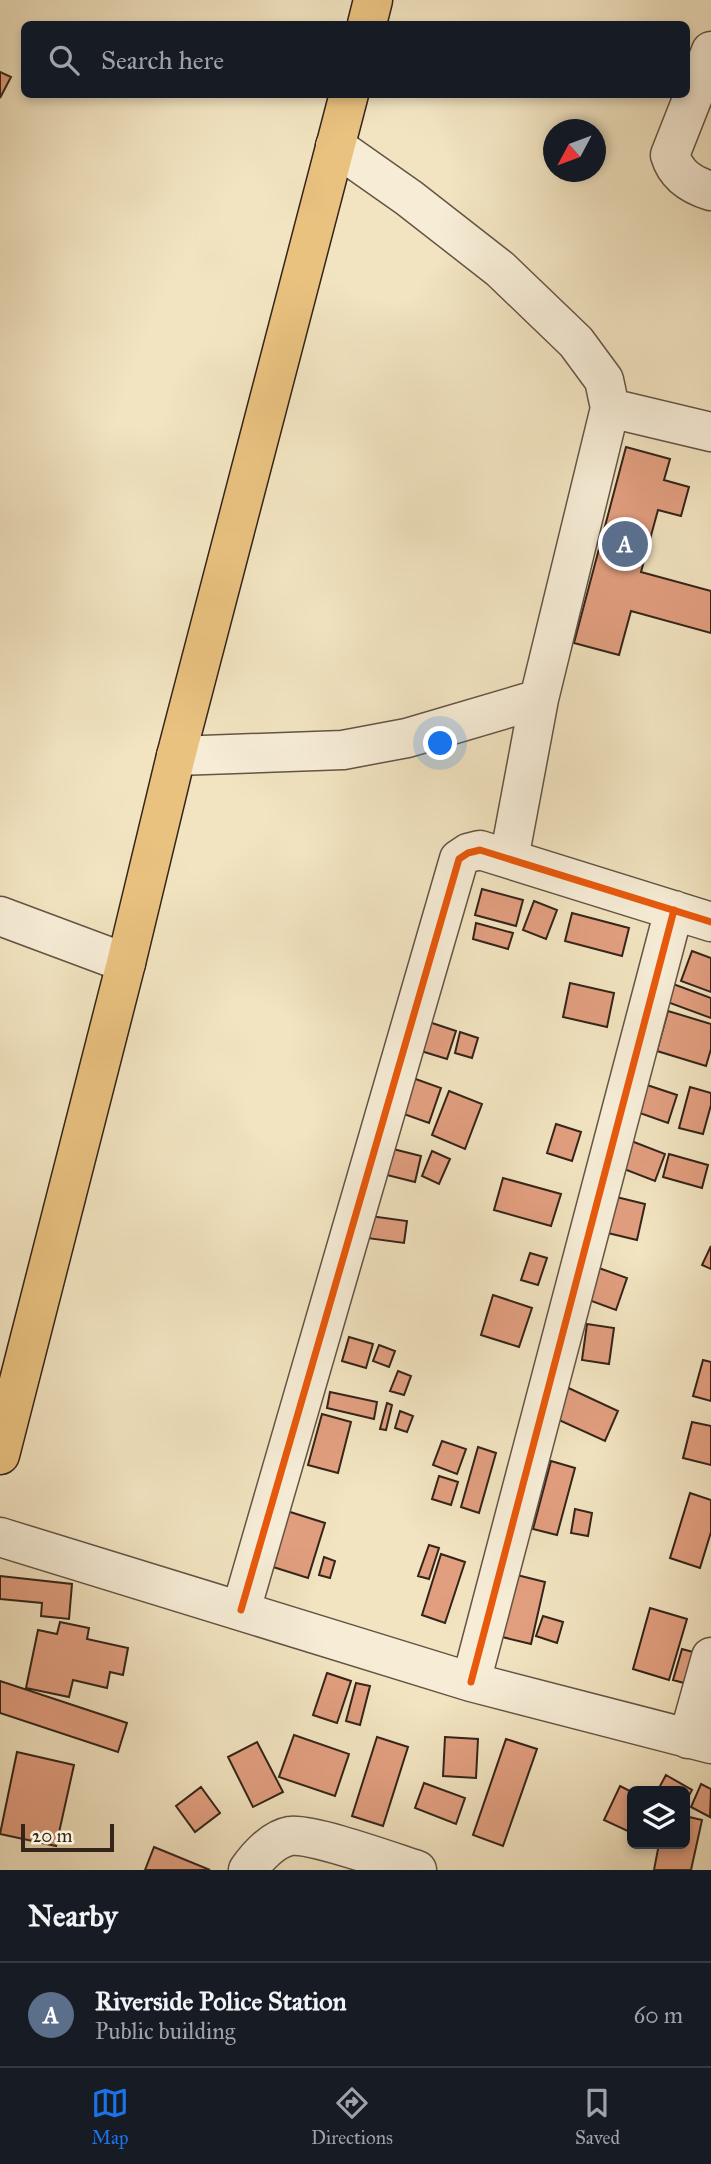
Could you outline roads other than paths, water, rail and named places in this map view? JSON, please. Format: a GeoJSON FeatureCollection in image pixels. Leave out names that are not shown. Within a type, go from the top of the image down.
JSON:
{"type":"FeatureCollection","features":[{"type":"Feature","properties":{"kind":"main road"},"geometry":{"type":"LineString","coordinates":[[368,21],[373,0]]}},
{"type":"Feature","properties":{"kind":"main road"},"geometry":{"type":"LineString","coordinates":[[0,1455],[176,756],[348,98]]}},
{"type":"Feature","properties":{"kind":"street"},"geometry":{"type":"LineString","coordinates":[[711,51],[670,155],[674,168],[687,181],[711,191]]}},
{"type":"Feature","properties":{"kind":"street"},"geometry":{"type":"LineString","coordinates":[[335,146],[409,198],[509,278],[576,342],[604,380],[610,408],[539,699],[509,859]]}},
{"type":"Feature","properties":{"kind":"street"},"geometry":{"type":"LineString","coordinates":[[610,408],[711,432]]}},
{"type":"Feature","properties":{"kind":"street"},"geometry":{"type":"LineString","coordinates":[[176,756],[344,750],[407,738],[539,699]]}},
{"type":"Feature","properties":{"kind":"street"},"geometry":{"type":"LineString","coordinates":[[241,1611],[459,859],[480,850],[711,922]]}},
{"type":"Feature","properties":{"kind":"street"},"geometry":{"type":"LineString","coordinates":[[471,1682],[674,910]]}},
{"type":"Feature","properties":{"kind":"street"},"geometry":{"type":"LineString","coordinates":[[0,916],[126,963]]}},
{"type":"Feature","properties":{"kind":"street"},"geometry":{"type":"LineString","coordinates":[[0,1537],[471,1682],[700,1742],[711,1657]]}},
{"type":"Feature","properties":{"kind":"street"},"geometry":{"type":"LineString","coordinates":[[248,1870],[264,1850],[289,1836],[312,1838],[417,1870]]}},
{"type":"Feature","properties":{"kind":"place","name":"Riverside Police Station"},"geometry":{"type":"Point","coordinates":[625,544]}}]}
